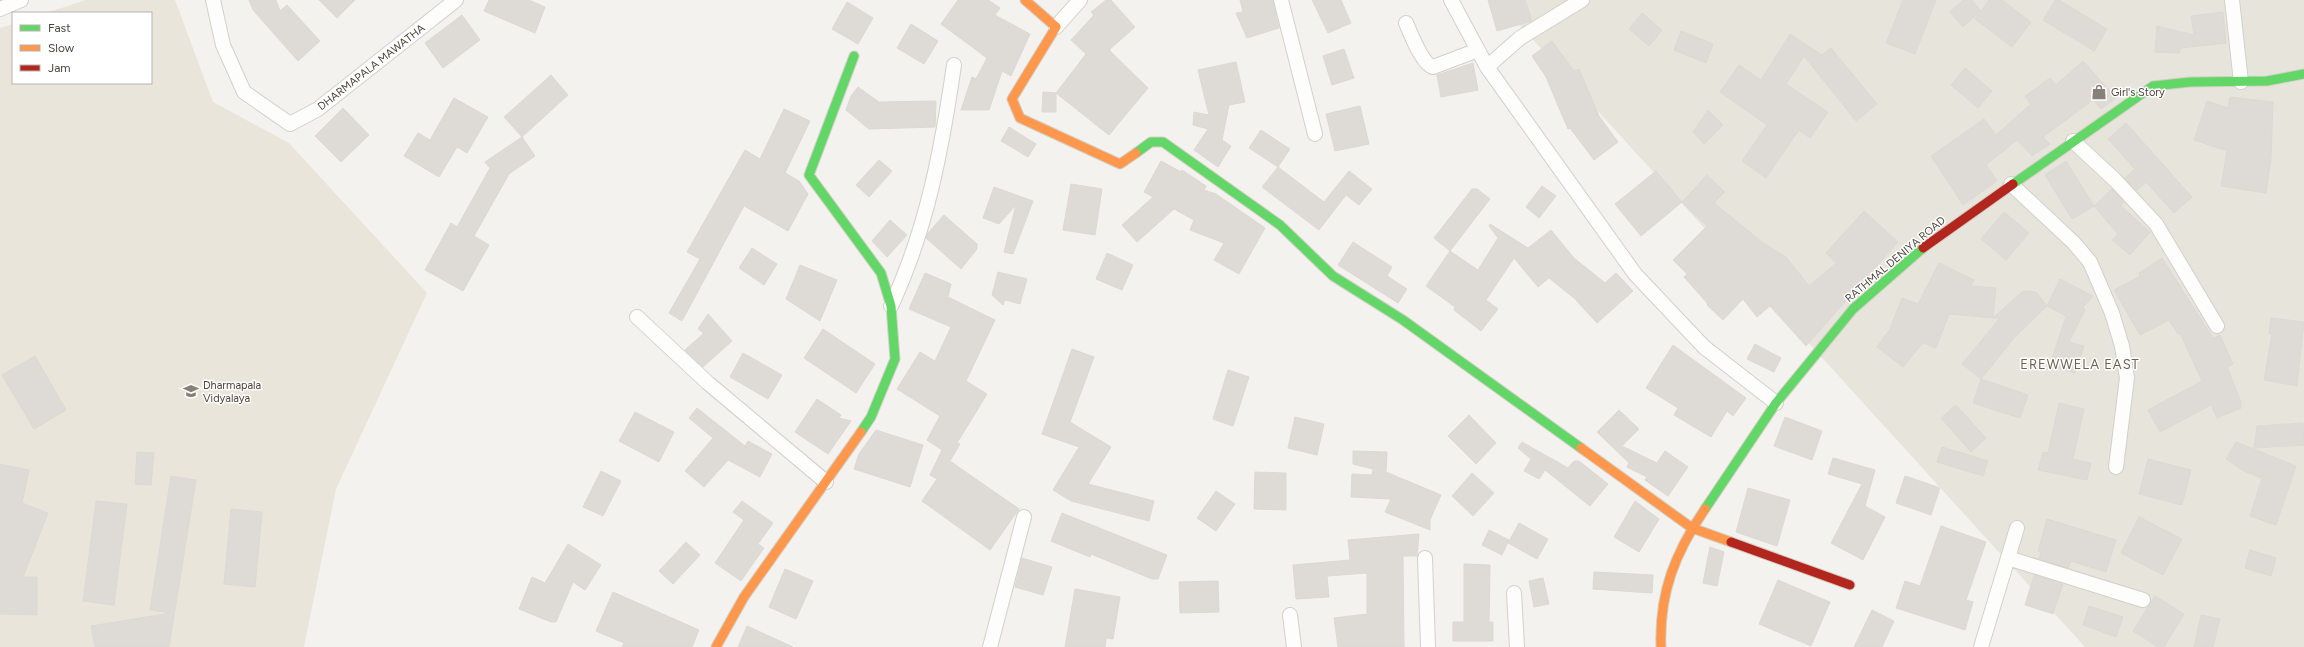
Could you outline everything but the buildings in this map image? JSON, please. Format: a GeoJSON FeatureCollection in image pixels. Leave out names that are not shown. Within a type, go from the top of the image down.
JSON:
{"type":"FeatureCollection","features":[{"type":"Feature","properties":{"kind":"street"},"geometry":{"type":"LineString","coordinates":[[0,9],[21,0]]}},
{"type":"Feature","properties":{"kind":"street","name":"DHARMAPALA MAWATHA"},"geometry":{"type":"LineString","coordinates":[[213,0],[223,45],[244,92],[290,124],[318,109],[456,0]]}},
{"type":"Feature","properties":{"kind":"street"},"geometry":{"type":"LineString","coordinates":[[1025,0],[1056,27]]}},
{"type":"Feature","properties":{"kind":"street"},"geometry":{"type":"LineString","coordinates":[[1080,0],[1056,27],[1012,99],[1020,118],[1120,164],[1151,142],[1163,142],[1280,225],[1333,276],[1403,320],[1692,528],[1850,585]]}},
{"type":"Feature","properties":{"kind":"street"},"geometry":{"type":"LineString","coordinates":[[1281,0],[1315,134]]}},
{"type":"Feature","properties":{"kind":"street"},"geometry":{"type":"LineString","coordinates":[[1451,0],[1487,67],[1635,274],[1704,347],[1776,403]]}},
{"type":"Feature","properties":{"kind":"street"},"geometry":{"type":"LineString","coordinates":[[1487,67],[1520,38],[1582,0]]}},
{"type":"Feature","properties":{"kind":"street"},"geometry":{"type":"LineString","coordinates":[[2232,0],[2241,82]]}},
{"type":"Feature","properties":{"kind":"street"},"geometry":{"type":"LineString","coordinates":[[1406,23],[1424,61],[1429,66],[1433,67],[1478,50]]}},
{"type":"Feature","properties":{"kind":"street"},"geometry":{"type":"LineString","coordinates":[[716,647],[744,597],[871,417],[895,359],[891,306],[882,272],[809,175],[854,56]]}},
{"type":"Feature","properties":{"kind":"street"},"geometry":{"type":"LineString","coordinates":[[891,306],[904,279],[923,225],[942,143],[954,65]]}},
{"type":"Feature","properties":{"kind":"street","name":"RATHMAL DENIYA ROAD"},"geometry":{"type":"LineString","coordinates":[[1661,647],[1660,623],[1667,581],[1692,528],[1776,403],[1853,309],[1933,240],[2153,86],[2172,82],[2241,82],[2293,77],[2304,74]]}},
{"type":"Feature","properties":{"kind":"street"},"geometry":{"type":"LineString","coordinates":[[2073,141],[2115,180],[2156,224],[2216,326]]}},
{"type":"Feature","properties":{"kind":"street"},"geometry":{"type":"LineString","coordinates":[[2011,184],[2074,243],[2090,262],[2112,313],[2122,346],[2127,378],[2116,467]]}},
{"type":"Feature","properties":{"kind":"street"},"geometry":{"type":"LineString","coordinates":[[637,317],[708,383],[826,482]]}},
{"type":"Feature","properties":{"kind":"street"},"geometry":{"type":"LineString","coordinates":[[990,647],[1024,517]]}},
{"type":"Feature","properties":{"kind":"street"},"geometry":{"type":"LineString","coordinates":[[1981,647],[2017,528]]}},
{"type":"Feature","properties":{"kind":"street"},"geometry":{"type":"LineString","coordinates":[[1425,558],[1428,647]]}},
{"type":"Feature","properties":{"kind":"street"},"geometry":{"type":"LineString","coordinates":[[2008,558],[2144,600]]}},
{"type":"Feature","properties":{"kind":"street"},"geometry":{"type":"LineString","coordinates":[[1514,594],[1517,647]]}},
{"type":"Feature","properties":{"kind":"street"},"geometry":{"type":"LineString","coordinates":[[1290,615],[1294,647]]}},
{"type":"Feature","properties":{"kind":"shaded area","name":"Dharmapala Vidyalaya"},"geometry":{"type":"Polygon","coordinates":[[[86,0],[175,0],[213,102],[289,143],[427,293],[336,489],[304,647],[0,647],[0,28],[12,24],[12,84],[152,84],[152,12],[49,12],[86,0]]]}},
{"type":"Feature","properties":{"kind":"shaded area"},"geometry":{"type":"Polygon","coordinates":[[[1497,0],[2304,0],[2304,647],[2085,647],[1497,0]]]}},
{"type":"Feature","properties":{"kind":"traffic: fast"},"geometry":{"type":"LineString","coordinates":[[854,56],[809,175],[881,273],[891,306],[895,359],[871,417],[861,432]]}},
{"type":"Feature","properties":{"kind":"traffic: fast"},"geometry":{"type":"LineString","coordinates":[[2013,184],[2153,86],[2190,82],[2267,81],[2304,74]]}},
{"type":"Feature","properties":{"kind":"traffic: fast"},"geometry":{"type":"LineString","coordinates":[[1136,153],[1151,142],[1163,142],[1280,225],[1333,276],[1403,320],[1581,448]]}},
{"type":"Feature","properties":{"kind":"traffic: fast"},"geometry":{"type":"LineString","coordinates":[[1705,509],[1776,403],[1853,309],[1923,248]]}},
{"type":"Feature","properties":{"kind":"traffic: slow"},"geometry":{"type":"LineString","coordinates":[[1025,0],[1056,27],[1012,99],[1020,118],[1120,164],[1136,153]]}},
{"type":"Feature","properties":{"kind":"traffic: slow"},"geometry":{"type":"LineString","coordinates":[[716,647],[744,597],[861,432]]}},
{"type":"Feature","properties":{"kind":"traffic: slow"},"geometry":{"type":"LineString","coordinates":[[1581,448],[1692,528],[1731,542]]}},
{"type":"Feature","properties":{"kind":"traffic: slow"},"geometry":{"type":"LineString","coordinates":[[1661,647],[1663,609],[1671,574],[1685,542],[1705,509]]}},
{"type":"Feature","properties":{"kind":"traffic: jam"},"geometry":{"type":"LineString","coordinates":[[1923,248],[2013,184]]}},
{"type":"Feature","properties":{"kind":"traffic: jam"},"geometry":{"type":"LineString","coordinates":[[1731,542],[1850,585]]}},
{"type":"Feature","properties":{"kind":"place","name":"Girl's Story"},"geometry":{"type":"Point","coordinates":[2099,92]}},
{"type":"Feature","properties":{"kind":"place","name":"Dharmapala Vidyalaya"},"geometry":{"type":"Point","coordinates":[191,391]}},
{"type":"Feature","properties":{"kind":"district","name":"EREWWELA EAST"},"geometry":{"type":"Point","coordinates":[2080,364]}}]}
